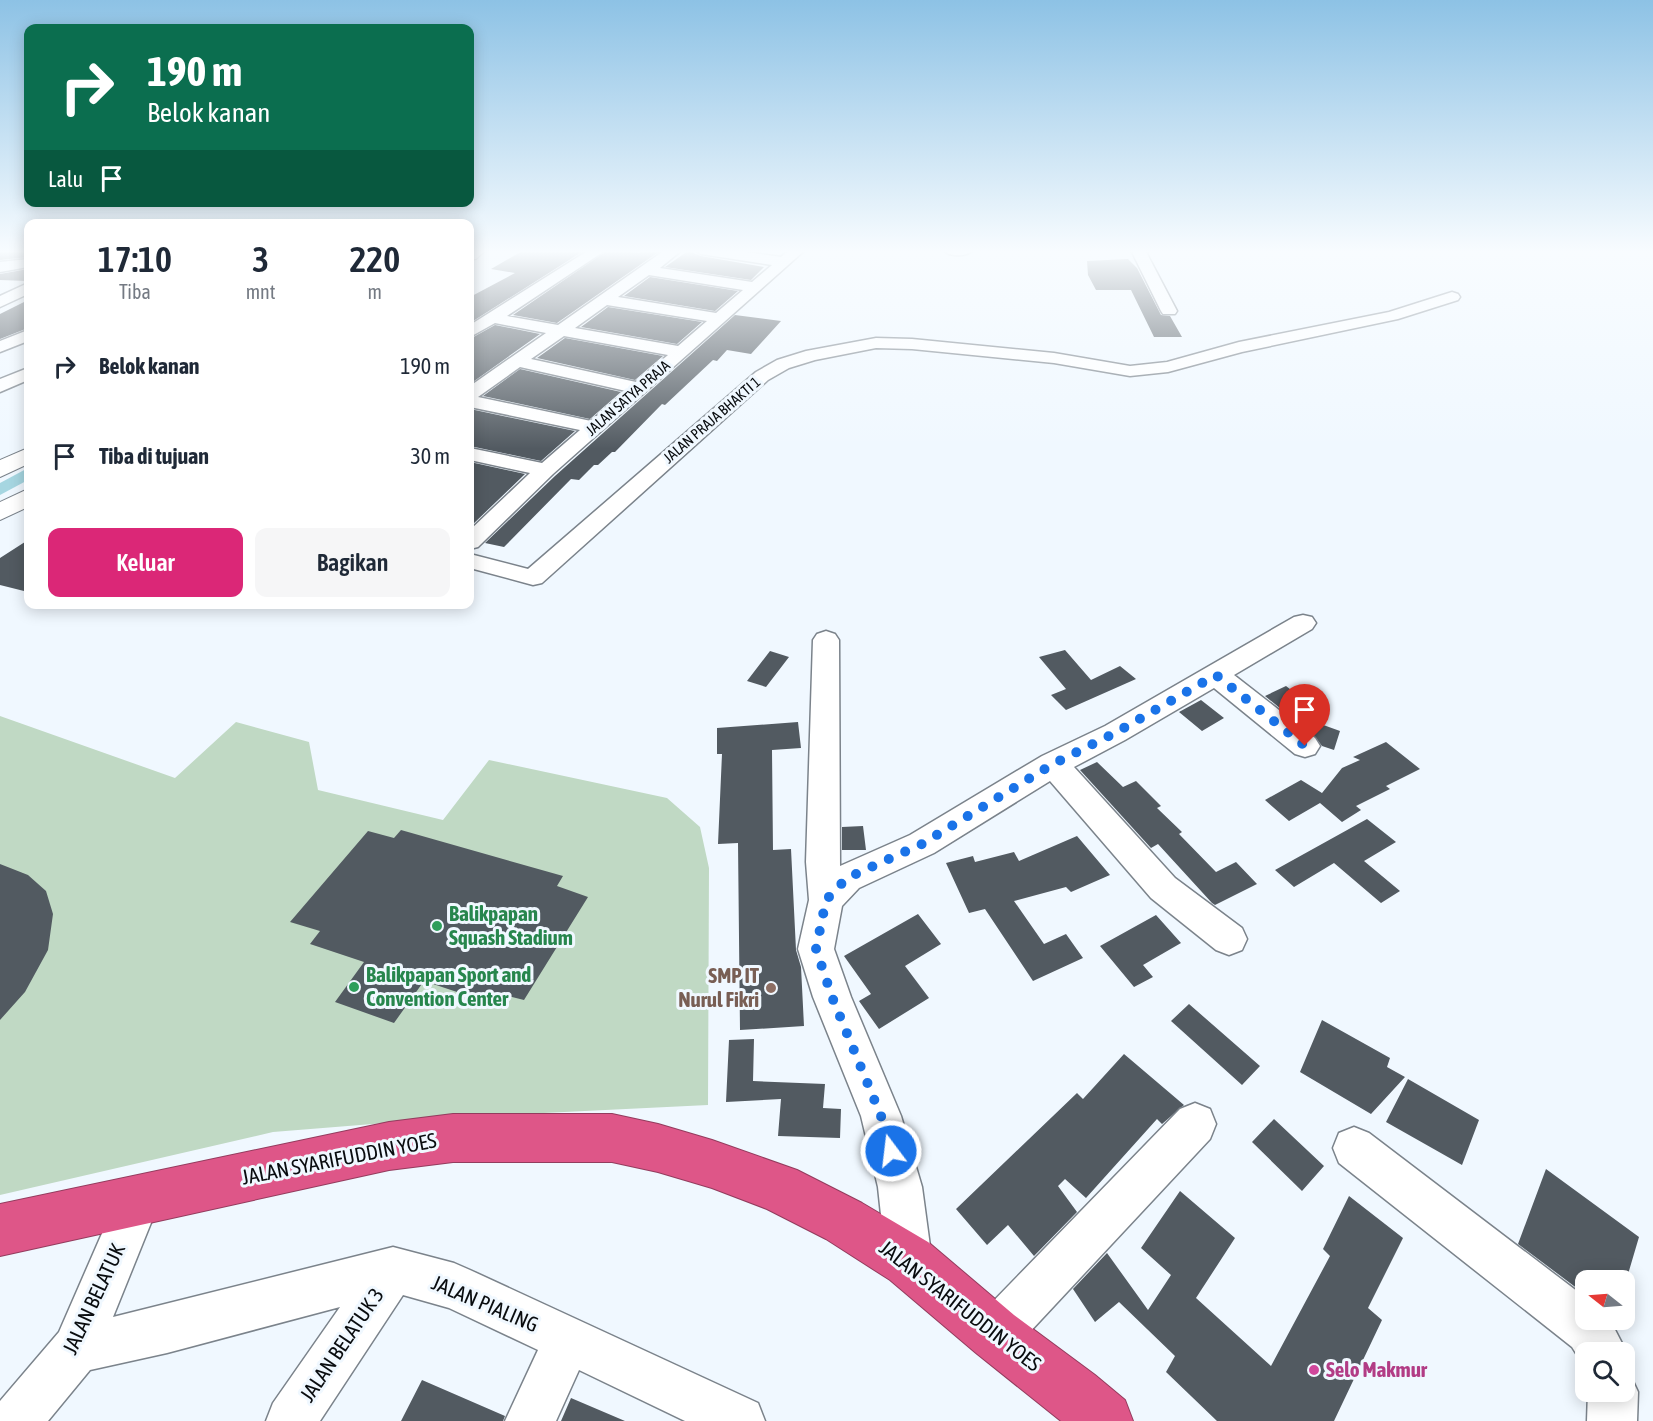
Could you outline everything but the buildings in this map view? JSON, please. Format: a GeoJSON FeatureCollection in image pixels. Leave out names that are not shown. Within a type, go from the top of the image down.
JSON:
{"type":"FeatureCollection","features":[{"type":"Feature","properties":{"kind":"highway","name":"JALAN SYARIFUDDIN YOES"},"geometry":{"type":"LineString","coordinates":[[0,1230],[139,1198],[400,1145],[453,1138],[612,1138],[658,1148],[712,1164],[779,1188],[844,1221],[909,1261],[995,1334],[1081,1412]]}},
{"type":"Feature","properties":{"kind":"street"},"geometry":{"type":"LineString","coordinates":[[474,329],[495,316]]}},
{"type":"Feature","properties":{"kind":"street"},"geometry":{"type":"LineString","coordinates":[[474,391],[580,316]]}},
{"type":"Feature","properties":{"kind":"street"},"geometry":{"type":"LineString","coordinates":[[708,316],[719,318]]}},
{"type":"Feature","properties":{"kind":"street","name":"JALAN PRAJA BHAKTI 1"},"geometry":{"type":"LineString","coordinates":[[474,562],[533,578],[762,376],[783,364],[813,355],[876,343],[912,344],[1054,358],[1130,371],[1168,367],[1239,347],[1390,316]]}},
{"type":"Feature","properties":{"kind":"street"},"geometry":{"type":"LineString","coordinates":[[492,318],[682,352]]}},
{"type":"Feature","properties":{"kind":"street","name":"JALAN SATYA PRAJA"},"geometry":{"type":"LineString","coordinates":[[474,538],[593,427],[719,318]]}},
{"type":"Feature","properties":{"kind":"street"},"geometry":{"type":"LineString","coordinates":[[0,347],[24,337]]}},
{"type":"Feature","properties":{"kind":"street"},"geometry":{"type":"LineString","coordinates":[[515,362],[639,388]]}},
{"type":"Feature","properties":{"kind":"street"},"geometry":{"type":"LineString","coordinates":[[0,386],[24,375]]}},
{"type":"Feature","properties":{"kind":"street"},"geometry":{"type":"LineString","coordinates":[[474,402],[593,427]]}},
{"type":"Feature","properties":{"kind":"street"},"geometry":{"type":"LineString","coordinates":[[0,470],[24,457]]}},
{"type":"Feature","properties":{"kind":"street"},"geometry":{"type":"LineString","coordinates":[[474,459],[546,470]]}},
{"type":"Feature","properties":{"kind":"street"},"geometry":{"type":"LineString","coordinates":[[0,512],[24,499]]}},
{"type":"Feature","properties":{"kind":"street"},"geometry":{"type":"LineString","coordinates":[[826,900],[847,878],[922,844],[1053,764],[1115,733],[1303,623]]}},
{"type":"Feature","properties":{"kind":"street"},"geometry":{"type":"LineString","coordinates":[[826,640],[823,862],[826,900],[816,949],[832,997],[881,1116],[900,1186],[909,1261]]}},
{"type":"Feature","properties":{"kind":"street"},"geometry":{"type":"LineString","coordinates":[[1216,675],[1305,746]]}},
{"type":"Feature","properties":{"kind":"street"},"geometry":{"type":"LineString","coordinates":[[1053,764],[1162,888],[1230,939]]}},
{"type":"Feature","properties":{"kind":"street"},"geometry":{"type":"LineString","coordinates":[[995,1334],[1195,1124]]}},
{"type":"Feature","properties":{"kind":"street"},"geometry":{"type":"LineString","coordinates":[[1354,1148],[1589,1330],[1596,1342]]}},
{"type":"Feature","properties":{"kind":"street","name":"JALAN BELATUK"},"geometry":{"type":"LineString","coordinates":[[16,1421],[76,1349],[139,1198]]}},
{"type":"Feature","properties":{"kind":"street","name":"JALAN PIALING"},"geometry":{"type":"LineString","coordinates":[[76,1349],[167,1329],[393,1270],[454,1286],[740,1421]]}},
{"type":"Feature","properties":{"kind":"street","name":"JALAN BELATUK 3"},"geometry":{"type":"LineString","coordinates":[[291,1421],[393,1270]]}},
{"type":"Feature","properties":{"kind":"street"},"geometry":{"type":"LineString","coordinates":[[530,1421],[568,1340]]}},
{"type":"Feature","properties":{"kind":"street"},"geometry":{"type":"LineString","coordinates":[[1612,1421],[1613,1402]]}},
{"type":"Feature","properties":{"kind":"green space","name":"Balikpapan Sport and Convention Center"},"geometry":{"type":"Polygon","coordinates":[[[0,716],[175,778],[236,722],[309,742],[318,790],[443,820],[489,760],[667,798],[700,827],[709,868],[708,1105],[460,1117],[273,1132],[0,1195],[0,716]]]}},
{"type":"Feature","properties":{"kind":"water"},"geometry":{"type":"Polygon","coordinates":[[[24,470],[24,482],[0,495],[0,483],[24,470]]]}},
{"type":"Feature","properties":{"kind":"place","name":"Balikpapan Squash Stadium"},"geometry":{"type":"Point","coordinates":[437,926]}},
{"type":"Feature","properties":{"kind":"place","name":"Balikpapan Sport and Convention Center"},"geometry":{"type":"Point","coordinates":[354,987]}},
{"type":"Feature","properties":{"kind":"place","name":"SMP IT Nurul Fikri"},"geometry":{"type":"Point","coordinates":[771,988]}},
{"type":"Feature","properties":{"kind":"place","name":"Selo Makmur"},"geometry":{"type":"Point","coordinates":[1314,1370]}},
{"type":"Feature","properties":{"kind":"route"},"geometry":{"type":"LineString","coordinates":[[891,1151],[881,1116],[832,997],[816,949],[826,900],[847,878],[922,844],[1053,764],[1115,733],[1216,675],[1305,746]]}}]}
